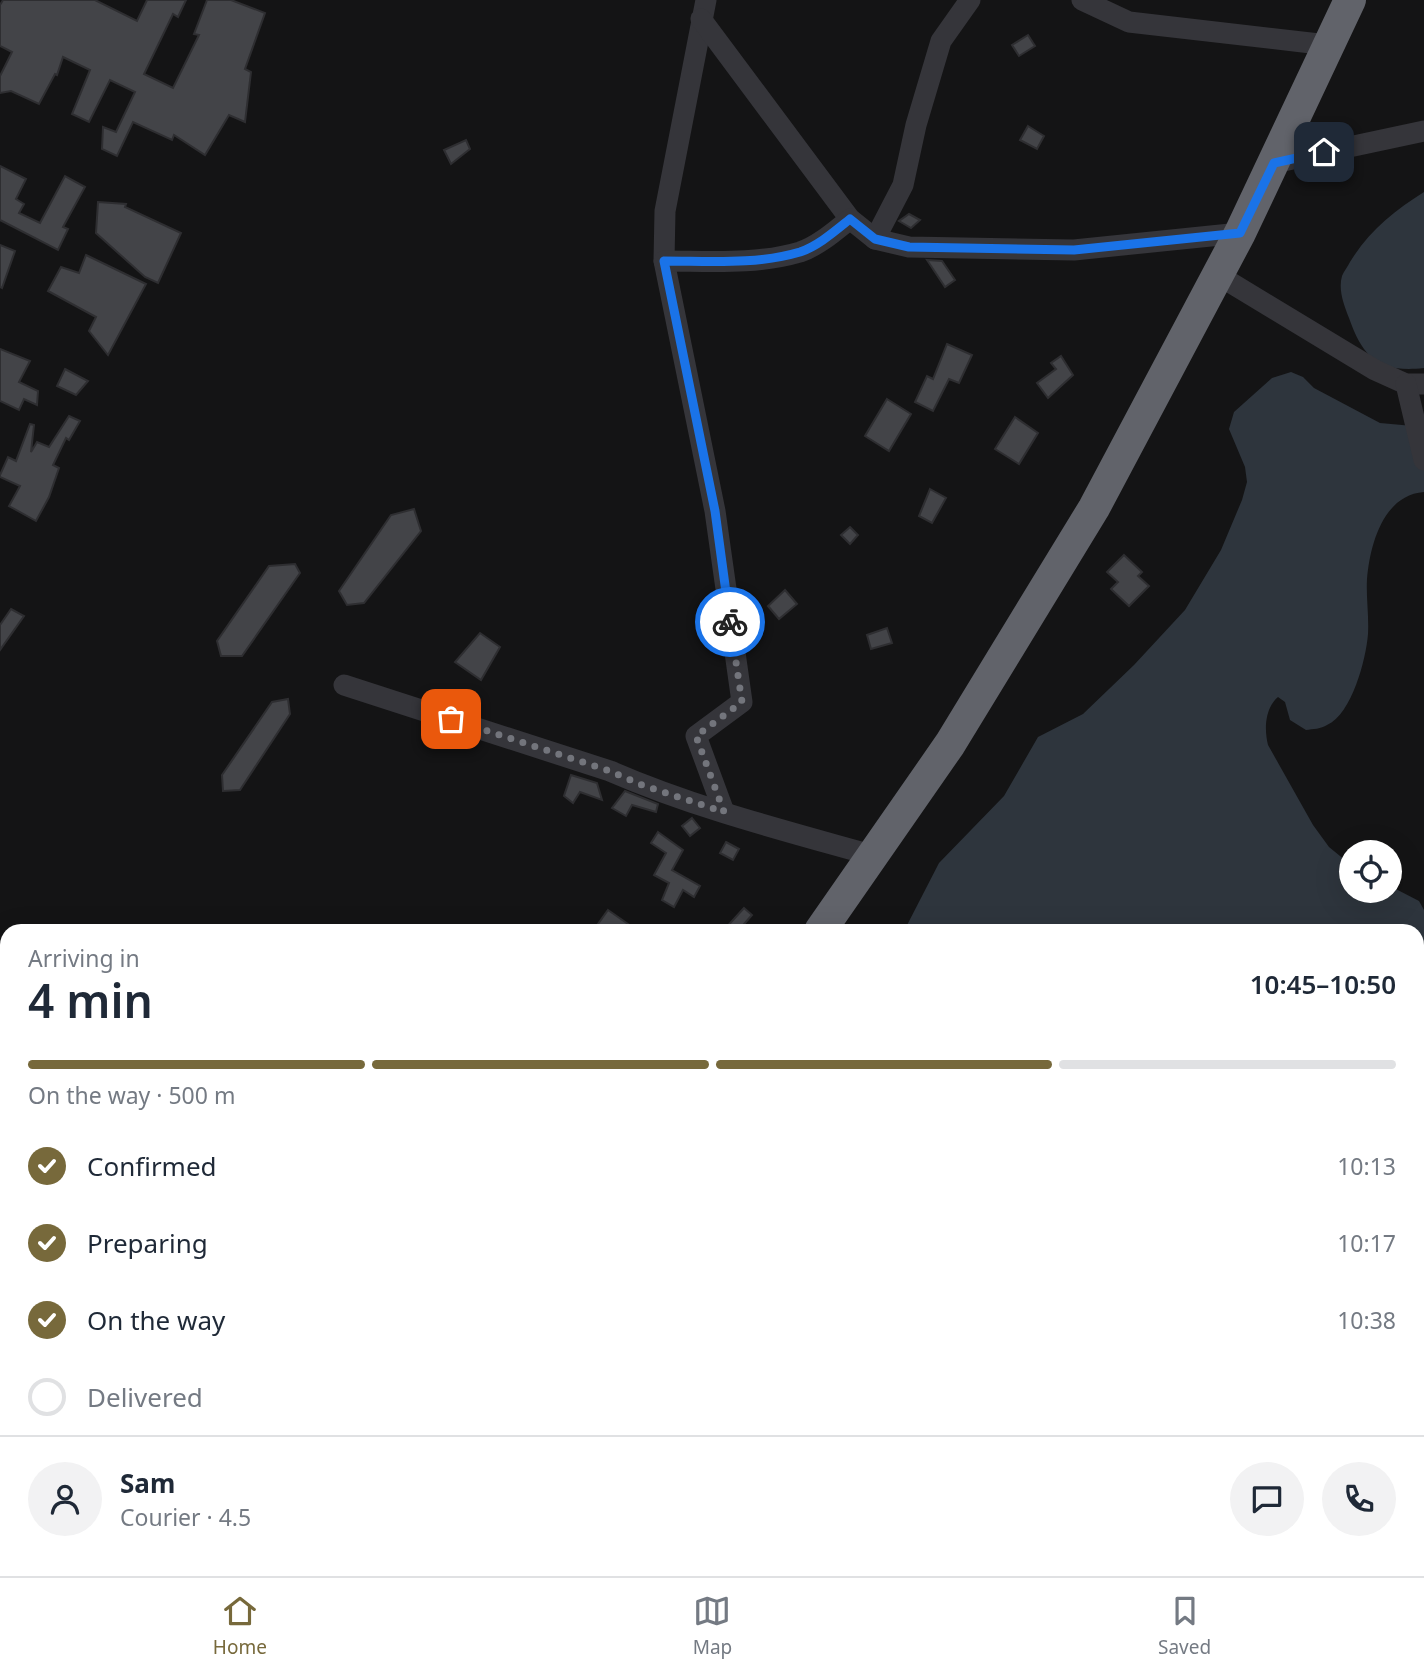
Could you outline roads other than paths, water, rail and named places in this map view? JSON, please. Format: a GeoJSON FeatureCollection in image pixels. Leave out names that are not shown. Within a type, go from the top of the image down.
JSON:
{"type":"FeatureCollection","features":[{"type":"Feature","properties":{"kind":"highway"},"geometry":{"type":"LineString","coordinates":[[825,924],[875,856],[950,744],[1054,576],[1139,426],[1240,233],[1350,0]]}},
{"type":"Feature","properties":{"kind":"street"},"geometry":{"type":"LineString","coordinates":[[875,239],[903,185],[916,125],[941,41],[970,0]]}},
{"type":"Feature","properties":{"kind":"street"},"geometry":{"type":"LineString","coordinates":[[1083,0],[1129,22],[1328,45]]}},
{"type":"Feature","properties":{"kind":"street"},"geometry":{"type":"LineString","coordinates":[[703,9],[850,219],[875,239],[909,247],[1074,250],[1240,233]]}},
{"type":"Feature","properties":{"kind":"street"},"geometry":{"type":"LineString","coordinates":[[703,9],[665,211],[664,261],[715,511],[742,702],[696,736],[724,812]]}},
{"type":"Feature","properties":{"kind":"street"},"geometry":{"type":"LineString","coordinates":[[1274,163],[1424,131]]}},
{"type":"Feature","properties":{"kind":"street"},"geometry":{"type":"LineString","coordinates":[[664,261],[749,261],[802,251],[827,237],[850,219]]}},
{"type":"Feature","properties":{"kind":"street"},"geometry":{"type":"LineString","coordinates":[[1218,275],[1375,370],[1415,384],[1424,460]]}},
{"type":"Feature","properties":{"kind":"street"},"geometry":{"type":"LineString","coordinates":[[344,685],[610,771],[642,785],[724,812],[875,856]]}}]}
